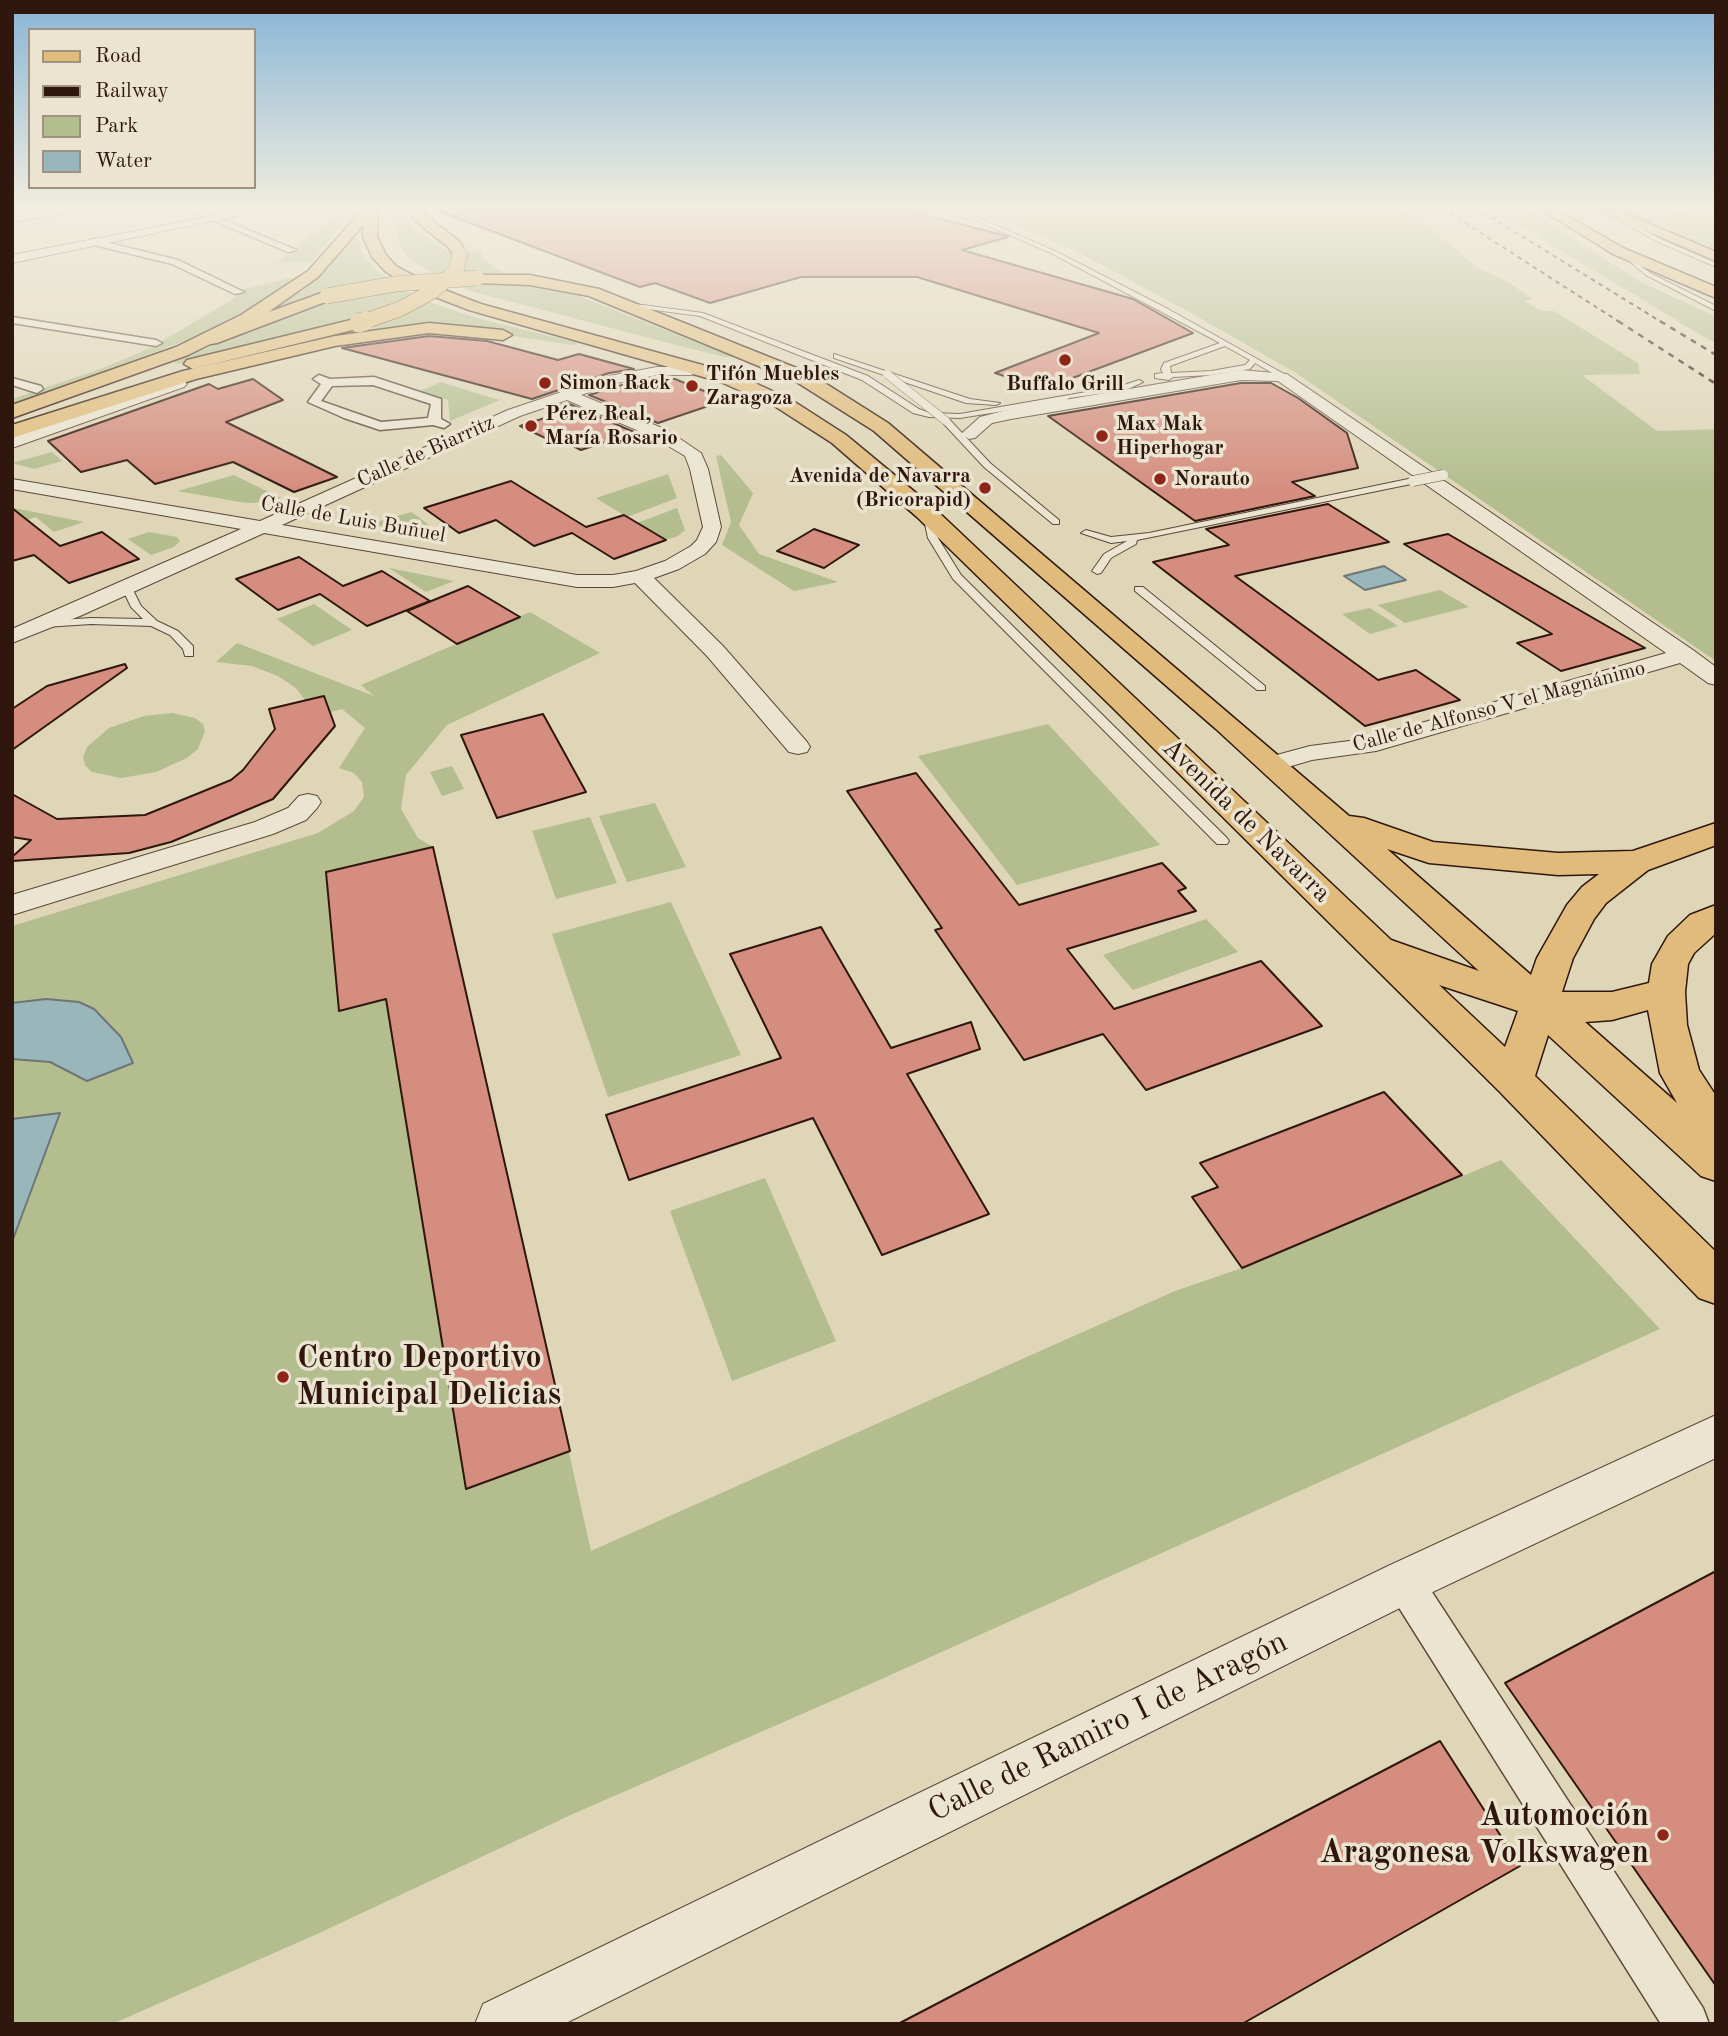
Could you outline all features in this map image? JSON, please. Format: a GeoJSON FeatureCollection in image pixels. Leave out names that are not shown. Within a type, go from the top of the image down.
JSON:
{"type":"FeatureCollection","features":[{"type":"Feature","properties":{"kind":"main road"},"geometry":{"type":"LineString","coordinates":[[211,339],[272,303]]}},
{"type":"Feature","properties":{"kind":"main road"},"geometry":{"type":"LineString","coordinates":[[12,412],[306,303]]}},
{"type":"Feature","properties":{"kind":"main road"},"geometry":{"type":"LineString","coordinates":[[12,426],[183,367],[359,323],[411,303]]}},
{"type":"Feature","properties":{"kind":"main road"},"geometry":{"type":"LineString","coordinates":[[464,303],[688,365],[753,388]]}},
{"type":"Feature","properties":{"kind":"main road"},"geometry":{"type":"LineString","coordinates":[[502,303],[748,368],[824,392]]}},
{"type":"Feature","properties":{"kind":"main road"},"geometry":{"type":"LineString","coordinates":[[627,304],[772,363],[802,377],[824,392]]}},
{"type":"Feature","properties":{"kind":"main road"},"geometry":{"type":"LineString","coordinates":[[12,432],[190,374],[363,335],[429,328],[482,331],[626,355],[753,388]]}},
{"type":"Feature","properties":{"kind":"main road","name":"Avenida de Navarra"},"geometry":{"type":"LineString","coordinates":[[753,388],[836,436],[925,512],[1378,948],[1716,1283]]}},
{"type":"Feature","properties":{"kind":"main road","name":"Avenida de Navarra"},"geometry":{"type":"LineString","coordinates":[[824,392],[898,440],[1332,817],[1716,1163]]}},
{"type":"Feature","properties":{"kind":"main road"},"geometry":{"type":"LineString","coordinates":[[1332,817],[1429,852],[1558,864],[1636,862]]}},
{"type":"Feature","properties":{"kind":"main road"},"geometry":{"type":"LineString","coordinates":[[1513,1080],[1562,941],[1579,913],[1594,895],[1636,862],[1716,833]]}},
{"type":"Feature","properties":{"kind":"main road"},"geometry":{"type":"LineString","coordinates":[[1716,917],[1681,945],[1670,964],[1666,992],[1668,1025],[1680,1073],[1716,1132]]}},
{"type":"Feature","properties":{"kind":"main road"},"geometry":{"type":"LineString","coordinates":[[1378,948],[1466,981],[1538,1003],[1581,1008],[1612,1006],[1666,992]]}},
{"type":"Feature","properties":{"kind":"street"},"geometry":{"type":"LineString","coordinates":[[12,320],[156,343]]}},
{"type":"Feature","properties":{"kind":"street"},"geometry":{"type":"LineString","coordinates":[[614,379],[629,364],[630,359],[626,355]]}},
{"type":"Feature","properties":{"kind":"street"},"geometry":{"type":"LineString","coordinates":[[12,443],[258,358]]}},
{"type":"Feature","properties":{"kind":"street","name":"Calle de Biarritz"},"geometry":{"type":"LineString","coordinates":[[12,637],[127,588],[504,417],[614,379],[650,372],[691,372]]}},
{"type":"Feature","properties":{"kind":"street"},"geometry":{"type":"LineString","coordinates":[[969,434],[977,425],[997,417],[1165,380],[1250,374],[1289,379],[1716,677]]}},
{"type":"Feature","properties":{"kind":"street"},"geometry":{"type":"LineString","coordinates":[[12,381],[37,389]]}},
{"type":"Feature","properties":{"kind":"street"},"geometry":{"type":"LineString","coordinates":[[324,381],[374,382],[411,391],[437,402],[439,422],[380,426],[314,402],[324,381]]}},
{"type":"Feature","properties":{"kind":"street","name":"Calle de Luis Buñuel"},"geometry":{"type":"LineString","coordinates":[[12,484],[577,581],[613,581],[640,576],[684,560],[706,542],[712,527],[699,469],[692,453],[661,434],[565,394]]}},
{"type":"Feature","properties":{"kind":"street"},"geometry":{"type":"LineString","coordinates":[[640,576],[715,651],[798,747]]}},
{"type":"Feature","properties":{"kind":"street","name":"Calle de Alfonso V el Magnánimo"},"geometry":{"type":"LineString","coordinates":[[1271,764],[1310,753],[1367,746],[1685,655]]}},
{"type":"Feature","properties":{"kind":"street"},"geometry":{"type":"LineString","coordinates":[[12,905],[264,828],[298,814],[309,802]]}},
{"type":"Feature","properties":{"kind":"street","name":"Calle de Ramiro I de Aragón"},"geometry":{"type":"LineString","coordinates":[[503,2024],[1404,1582],[1716,1436]]}},
{"type":"Feature","properties":{"kind":"street"},"geometry":{"type":"LineString","coordinates":[[1404,1582],[1687,2024]]}},
{"type":"Feature","properties":{"kind":"lane"},"geometry":{"type":"LineString","coordinates":[[1151,303],[1289,379]]}},
{"type":"Feature","properties":{"kind":"lane"},"geometry":{"type":"LineString","coordinates":[[627,304],[701,314],[866,378],[916,411],[929,415],[960,416],[1066,399],[1124,388],[1139,382],[1223,371],[1251,365],[1255,359]]}},
{"type":"Feature","properties":{"kind":"lane"},"geometry":{"type":"LineString","coordinates":[[711,308],[748,322]]}},
{"type":"Feature","properties":{"kind":"lane"},"geometry":{"type":"LineString","coordinates":[[1165,380],[1164,369],[1167,365],[1226,343]]}},
{"type":"Feature","properties":{"kind":"lane"},"geometry":{"type":"LineString","coordinates":[[824,351],[976,403],[1032,398],[1066,399]]}},
{"type":"Feature","properties":{"kind":"lane"},"geometry":{"type":"LineString","coordinates":[[887,374],[946,421],[987,465],[1056,522]]}},
{"type":"Feature","properties":{"kind":"lane"},"geometry":{"type":"LineString","coordinates":[[1139,382],[1145,376],[1165,380]]}},
{"type":"Feature","properties":{"kind":"lane"},"geometry":{"type":"LineString","coordinates":[[946,421],[969,434]]}},
{"type":"Feature","properties":{"kind":"lane"},"geometry":{"type":"LineString","coordinates":[[1086,533],[1111,540],[1149,536],[1443,475]]}},
{"type":"Feature","properties":{"kind":"lane"},"geometry":{"type":"LineString","coordinates":[[925,512],[933,538],[957,577],[1222,842]]}},
{"type":"Feature","properties":{"kind":"lane"},"geometry":{"type":"LineString","coordinates":[[1097,571],[1103,559],[1116,550],[1149,536]]}},
{"type":"Feature","properties":{"kind":"lane"},"geometry":{"type":"LineString","coordinates":[[127,588],[136,607],[153,623],[174,633],[189,648],[189,654]]}},
{"type":"Feature","properties":{"kind":"lane"},"geometry":{"type":"LineString","coordinates":[[1139,589],[1261,688]]}},
{"type":"Feature","properties":{"kind":"lane"},"geometry":{"type":"LineString","coordinates":[[45,624],[91,621],[153,623]]}},
{"type":"Feature","properties":{"kind":"green space"},"geometry":{"type":"Polygon","coordinates":[[[227,303],[259,303],[190,339],[12,405],[12,399],[103,368],[152,347],[227,303]]]}},
{"type":"Feature","properties":{"kind":"green space"},"geometry":{"type":"Polygon","coordinates":[[[282,303],[432,303],[480,319],[578,343],[573,345],[459,328],[336,337],[339,333],[332,326],[179,364],[173,362],[291,313],[266,313],[282,303]]]}},
{"type":"Feature","properties":{"kind":"green space"},"geometry":{"type":"Polygon","coordinates":[[[516,303],[596,303],[734,357],[684,347],[516,303]]]}},
{"type":"Feature","properties":{"kind":"green space"},"geometry":{"type":"Polygon","coordinates":[[[1172,303],[1527,303],[1541,311],[1554,311],[1638,363],[1640,374],[1582,375],[1657,431],[1716,429],[1716,661],[1296,373],[1172,303]]]}},
{"type":"Feature","properties":{"kind":"green space"},"geometry":{"type":"Polygon","coordinates":[[[1648,303],[1686,303],[1716,317],[1716,344],[1648,303]]]}},
{"type":"Feature","properties":{"kind":"green space"},"geometry":{"type":"Polygon","coordinates":[[[441,382],[500,400],[450,421],[448,400],[420,391],[441,382]]]}},
{"type":"Feature","properties":{"kind":"green space"},"geometry":{"type":"Polygon","coordinates":[[[52,452],[62,461],[34,469],[12,463],[52,452]]]}},
{"type":"Feature","properties":{"kind":"green space"},"geometry":{"type":"Polygon","coordinates":[[[721,455],[753,493],[739,525],[759,554],[838,582],[794,591],[722,545],[731,522],[716,456],[721,455]]]}},
{"type":"Feature","properties":{"kind":"green space"},"geometry":{"type":"Polygon","coordinates":[[[668,474],[677,498],[627,517],[596,498],[668,474]]]}},
{"type":"Feature","properties":{"kind":"green space"},"geometry":{"type":"Polygon","coordinates":[[[234,475],[281,498],[254,503],[178,491],[234,475]]]}},
{"type":"Feature","properties":{"kind":"green space"},"geometry":{"type":"Polygon","coordinates":[[[14,508],[84,522],[54,532],[36,517],[12,525],[14,508]]]}},
{"type":"Feature","properties":{"kind":"green space"},"geometry":{"type":"Polygon","coordinates":[[[677,508],[685,530],[678,536],[666,540],[637,523],[677,508]]]}},
{"type":"Feature","properties":{"kind":"green space"},"geometry":{"type":"Polygon","coordinates":[[[412,512],[445,538],[369,524],[412,512]]]}},
{"type":"Feature","properties":{"kind":"green space"},"geometry":{"type":"Polygon","coordinates":[[[149,532],[177,537],[180,541],[174,547],[151,555],[128,539],[149,532]]]}},
{"type":"Feature","properties":{"kind":"green space"},"geometry":{"type":"Polygon","coordinates":[[[389,568],[454,581],[426,592],[389,568]]]}},
{"type":"Feature","properties":{"kind":"green space"},"geometry":{"type":"Polygon","coordinates":[[[1440,590],[1469,607],[1405,623],[1378,605],[1440,590]]]}},
{"type":"Feature","properties":{"kind":"green space"},"geometry":{"type":"Polygon","coordinates":[[[314,604],[352,630],[313,646],[277,619],[314,604]]]}},
{"type":"Feature","properties":{"kind":"green space"},"geometry":{"type":"Polygon","coordinates":[[[1370,608],[1398,626],[1370,634],[1342,614],[1370,608]]]}},
{"type":"Feature","properties":{"kind":"green space"},"geometry":{"type":"Polygon","coordinates":[[[530,612],[600,653],[447,725],[406,775],[401,809],[418,838],[433,847],[591,1551],[1175,1291],[1242,1268],[1501,1160],[1660,1329],[857,1690],[575,1813],[315,1935],[112,2024],[12,2024],[12,926],[318,833],[354,811],[364,797],[362,782],[354,773],[339,768],[365,728],[342,709],[330,712],[324,696],[305,700],[296,688],[278,676],[252,666],[216,662],[237,643],[374,696],[361,685],[530,612]]]}},
{"type":"Feature","properties":{"kind":"green space"},"geometry":{"type":"Polygon","coordinates":[[[172,713],[195,718],[203,724],[205,731],[198,749],[187,758],[156,772],[121,778],[92,772],[85,765],[83,757],[87,747],[109,728],[144,716],[172,713]]]}},
{"type":"Feature","properties":{"kind":"green space"},"geometry":{"type":"Polygon","coordinates":[[[1048,724],[1160,845],[1017,885],[918,756],[1048,724]]]}},
{"type":"Feature","properties":{"kind":"green space"},"geometry":{"type":"Polygon","coordinates":[[[452,766],[464,789],[442,796],[430,772],[452,766]]]}},
{"type":"Feature","properties":{"kind":"green space"},"geometry":{"type":"Polygon","coordinates":[[[655,803],[686,867],[627,882],[599,816],[655,803]]]}},
{"type":"Feature","properties":{"kind":"green space"},"geometry":{"type":"Polygon","coordinates":[[[590,817],[617,883],[556,899],[532,831],[590,817]]]}},
{"type":"Feature","properties":{"kind":"green space"},"geometry":{"type":"Polygon","coordinates":[[[671,902],[741,1055],[608,1097],[552,934],[671,902]]]}},
{"type":"Feature","properties":{"kind":"green space"},"geometry":{"type":"Polygon","coordinates":[[[1206,919],[1238,952],[1133,990],[1103,955],[1206,919]]]}},
{"type":"Feature","properties":{"kind":"green space"},"geometry":{"type":"Polygon","coordinates":[[[765,1178],[836,1341],[732,1381],[670,1211],[765,1178]]]}},
{"type":"Feature","properties":{"kind":"water"},"geometry":{"type":"Polygon","coordinates":[[[1384,566],[1406,580],[1365,590],[1344,576],[1384,566]]]}},
{"type":"Feature","properties":{"kind":"water"},"geometry":{"type":"Polygon","coordinates":[[[46,999],[79,1002],[94,1009],[121,1037],[133,1063],[87,1081],[50,1062],[12,1059],[12,1003],[46,999]]]}},
{"type":"Feature","properties":{"kind":"water"},"geometry":{"type":"Polygon","coordinates":[[[60,1113],[12,1242],[12,1119],[60,1113]]]}},
{"type":"Feature","properties":{"kind":"building"},"geometry":{"type":"Polygon","coordinates":[[[1002,303],[1140,303],[1193,333],[1043,389],[995,373],[1099,333],[1002,303]]]}},
{"type":"Feature","properties":{"kind":"building"},"geometry":{"type":"Polygon","coordinates":[[[429,336],[487,341],[558,360],[579,354],[634,369],[609,373],[532,399],[342,348],[429,336]]]}},
{"type":"Feature","properties":{"kind":"building"},"geometry":{"type":"Polygon","coordinates":[[[657,378],[675,379],[726,400],[658,423],[589,395],[657,378]]]}},
{"type":"Feature","properties":{"kind":"building"},"geometry":{"type":"Polygon","coordinates":[[[253,379],[283,400],[226,422],[337,477],[294,492],[233,462],[155,484],[127,460],[81,472],[48,441],[209,384],[218,389],[253,379]]]}},
{"type":"Feature","properties":{"kind":"building"},"geometry":{"type":"Polygon","coordinates":[[[1241,383],[1271,383],[1298,398],[1347,433],[1358,468],[1292,482],[1315,496],[1195,521],[1048,416],[1241,383]]]}},
{"type":"Feature","properties":{"kind":"building"},"geometry":{"type":"Polygon","coordinates":[[[567,403],[634,432],[581,450],[567,443],[560,445],[520,426],[569,410],[557,406],[567,403]]]}},
{"type":"Feature","properties":{"kind":"building"},"geometry":{"type":"Polygon","coordinates":[[[511,481],[586,527],[624,515],[666,540],[614,559],[572,533],[534,546],[496,520],[459,533],[424,508],[511,481]]]}},
{"type":"Feature","properties":{"kind":"building"},"geometry":{"type":"Polygon","coordinates":[[[1328,504],[1389,542],[1235,576],[1378,680],[1416,670],[1460,700],[1365,726],[1153,562],[1229,545],[1206,529],[1328,504]]]}},
{"type":"Feature","properties":{"kind":"building"},"geometry":{"type":"Polygon","coordinates":[[[12,508],[60,546],[102,532],[139,559],[69,583],[34,555],[12,561],[12,508]]]}},
{"type":"Feature","properties":{"kind":"building"},"geometry":{"type":"Polygon","coordinates":[[[814,529],[859,545],[824,568],[777,551],[814,529]]]}},
{"type":"Feature","properties":{"kind":"building"},"geometry":{"type":"Polygon","coordinates":[[[1448,534],[1645,648],[1561,671],[1517,643],[1552,634],[1404,544],[1448,534]]]}},
{"type":"Feature","properties":{"kind":"building"},"geometry":{"type":"Polygon","coordinates":[[[299,557],[343,586],[382,571],[430,601],[367,626],[320,594],[278,610],[236,579],[299,557]]]}},
{"type":"Feature","properties":{"kind":"building"},"geometry":{"type":"Polygon","coordinates":[[[468,586],[520,617],[457,644],[407,611],[468,586]]]}},
{"type":"Feature","properties":{"kind":"building"},"geometry":{"type":"Polygon","coordinates":[[[125,664],[127,668],[12,750],[12,709],[47,686],[125,664]]]}},
{"type":"Feature","properties":{"kind":"building"},"geometry":{"type":"Polygon","coordinates":[[[324,696],[335,726],[273,799],[171,842],[129,853],[12,861],[12,857],[31,840],[12,837],[12,794],[57,819],[145,815],[231,780],[243,770],[275,729],[269,709],[324,696]]]}},
{"type":"Feature","properties":{"kind":"building"},"geometry":{"type":"Polygon","coordinates":[[[543,714],[586,792],[497,818],[461,735],[543,714]]]}},
{"type":"Feature","properties":{"kind":"building"},"geometry":{"type":"Polygon","coordinates":[[[916,773],[1019,905],[1162,863],[1186,888],[1178,891],[1196,911],[1067,949],[1114,1009],[1261,961],[1322,1026],[1146,1090],[1103,1034],[1024,1060],[935,930],[942,928],[847,791],[916,773]]]}},
{"type":"Feature","properties":{"kind":"building"},"geometry":{"type":"Polygon","coordinates":[[[433,847],[570,1451],[466,1489],[386,999],[339,1011],[326,872],[433,847]]]}},
{"type":"Feature","properties":{"kind":"building"},"geometry":{"type":"Polygon","coordinates":[[[821,927],[891,1048],[971,1022],[980,1049],[907,1074],[989,1214],[882,1255],[813,1118],[629,1180],[606,1115],[781,1058],[730,954],[821,927]]]}},
{"type":"Feature","properties":{"kind":"building"},"geometry":{"type":"Polygon","coordinates":[[[1384,1092],[1462,1175],[1242,1268],[1192,1197],[1218,1187],[1200,1163],[1384,1092]]]}},
{"type":"Feature","properties":{"kind":"building","name":"Automoción Aragonesa Volkswagen"},"geometry":{"type":"Polygon","coordinates":[[[1716,1571],[1716,1986],[1505,1683],[1716,1571]]]}},
{"type":"Feature","properties":{"kind":"building"},"geometry":{"type":"Polygon","coordinates":[[[1440,1741],[1520,1866],[1242,2024],[898,2024],[1440,1741]]]}},
{"type":"Feature","properties":{"kind":"railway"},"geometry":{"type":"LineString","coordinates":[[1590,303],[1621,323]]}},
{"type":"Feature","properties":{"kind":"railway"},"geometry":{"type":"LineString","coordinates":[[1630,303],[1663,323]]}},
{"type":"Feature","properties":{"kind":"railway"},"geometry":{"type":"LineString","coordinates":[[1618,321],[1716,384]]}},
{"type":"Feature","properties":{"kind":"railway"},"geometry":{"type":"LineString","coordinates":[[1660,321],[1716,355]]}},
{"type":"Feature","properties":{"kind":"place","name":"Buffalo Grill"},"geometry":{"type":"Point","coordinates":[1065,360]}},
{"type":"Feature","properties":{"kind":"place","name":"Simon Rack"},"geometry":{"type":"Point","coordinates":[545,383]}},
{"type":"Feature","properties":{"kind":"place","name":"Tifón Muebles Zaragoza"},"geometry":{"type":"Point","coordinates":[692,386]}},
{"type":"Feature","properties":{"kind":"place","name":"Pérez Real, María Rosario"},"geometry":{"type":"Point","coordinates":[531,426]}},
{"type":"Feature","properties":{"kind":"place","name":"Max Mak Hiperhogar"},"geometry":{"type":"Point","coordinates":[1102,436]}},
{"type":"Feature","properties":{"kind":"place","name":"Norauto"},"geometry":{"type":"Point","coordinates":[1160,479]}},
{"type":"Feature","properties":{"kind":"place","name":"Avenida de Navarra (Bricorapid)"},"geometry":{"type":"Point","coordinates":[985,488]}},
{"type":"Feature","properties":{"kind":"place","name":"Centro Deportivo Municipal Delicias"},"geometry":{"type":"Point","coordinates":[283,1377]}},
{"type":"Feature","properties":{"kind":"place","name":"Automoción Aragonesa Volkswagen"},"geometry":{"type":"Point","coordinates":[1663,1835]}}]}
